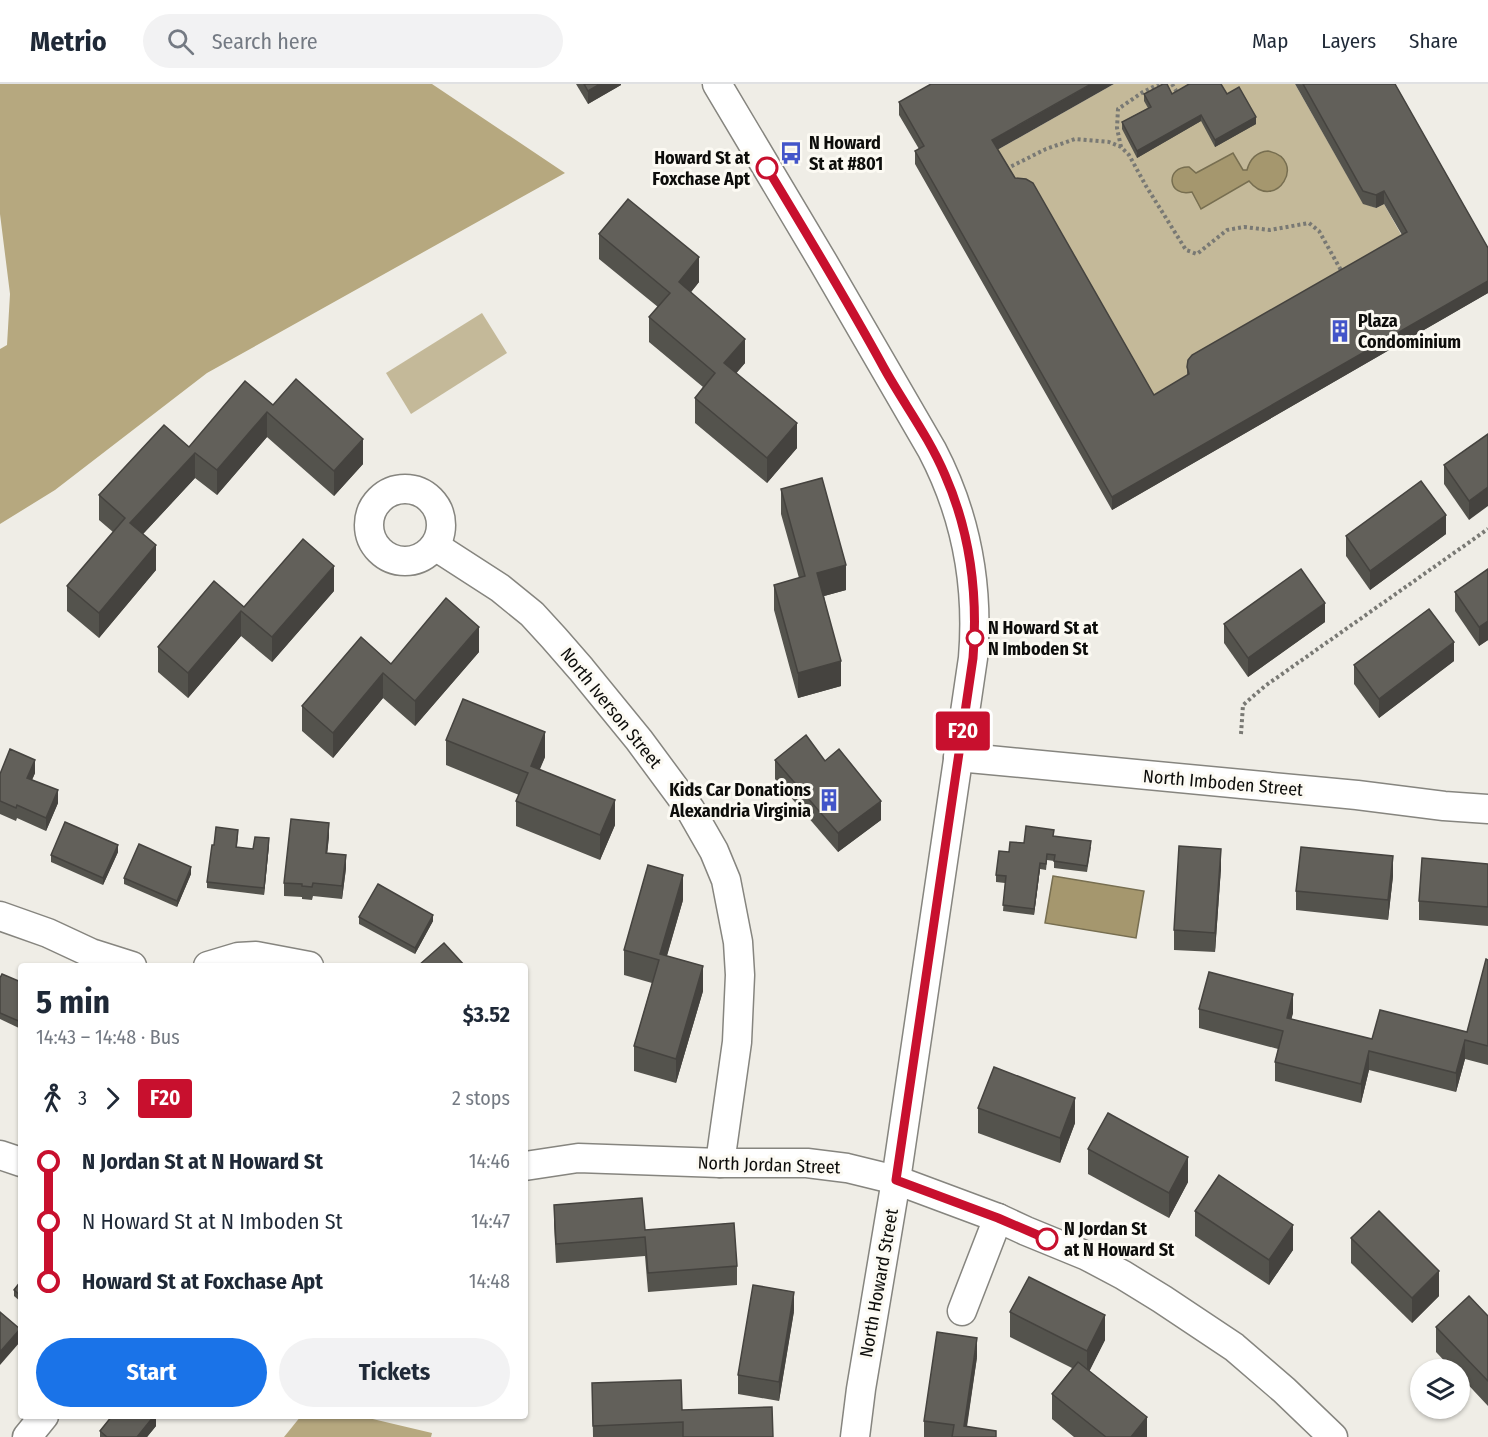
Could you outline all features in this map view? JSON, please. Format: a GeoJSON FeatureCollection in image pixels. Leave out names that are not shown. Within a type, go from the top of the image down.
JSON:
{"type":"FeatureCollection","features":[{"type":"Feature","properties":{"kind":"street","name":"North Howard Street"},"geometry":{"type":"LineString","coordinates":[[717,84],[874,349],[945,475],[957,509],[972,570],[976,629],[973,658],[896,1180],[855,1437]]}},
{"type":"Feature","properties":{"kind":"street","name":"North Iverson Street"},"geometry":{"type":"LineString","coordinates":[[435,546],[500,588],[532,614],[554,638],[658,766],[690,809],[714,851],[726,880],[738,942],[740,975],[737,1042],[720,1163]]}},
{"type":"Feature","properties":{"kind":"street","name":"North Imboden Street"},"geometry":{"type":"LineString","coordinates":[[958,757],[1357,795],[1444,806],[1488,808]]}},
{"type":"Feature","properties":{"kind":"street"},"geometry":{"type":"LineString","coordinates":[[0,916],[48,933],[91,953],[123,963]]}},
{"type":"Feature","properties":{"kind":"street"},"geometry":{"type":"LineString","coordinates":[[218,963],[238,957],[256,956],[293,963]]}},
{"type":"Feature","properties":{"kind":"street"},"geometry":{"type":"LineString","coordinates":[[0,1155],[18,1161]]}},
{"type":"Feature","properties":{"kind":"street","name":"North Jordan Street"},"geometry":{"type":"LineString","coordinates":[[528,1166],[578,1158],[720,1163],[807,1163],[847,1168],[896,1180],[998,1218],[1087,1256],[1123,1275],[1234,1347],[1284,1390],[1333,1437]]}},
{"type":"Feature","properties":{"kind":"street"},"geometry":{"type":"LineString","coordinates":[[962,1311],[998,1218]]}},
{"type":"Feature","properties":{"kind":"street"},"geometry":{"type":"LineString","coordinates":[[27,1437],[42,1419]]}},
{"type":"Feature","properties":{"kind":"path"},"geometry":{"type":"LineString","coordinates":[[1121,147],[1116,128],[1118,110],[1143,92],[1159,84]]}},
{"type":"Feature","properties":{"kind":"path"},"geometry":{"type":"LineString","coordinates":[[1172,84],[1179,96]]}},
{"type":"Feature","properties":{"kind":"path"},"geometry":{"type":"LineString","coordinates":[[1003,171],[1046,148],[1076,139],[1108,142],[1121,147],[1129,155],[1186,250],[1197,254],[1227,231],[1244,227],[1270,230],[1309,223],[1319,231],[1346,280]]}},
{"type":"Feature","properties":{"kind":"path"},"geometry":{"type":"LineString","coordinates":[[1241,734],[1243,705],[1265,686],[1488,529]]}},
{"type":"Feature","properties":{"kind":"shaded area"},"geometry":{"type":"Polygon","coordinates":[[[0,84],[432,84],[565,173],[207,373],[55,490],[0,524],[0,349],[7,345],[10,294],[0,214],[0,84]]]}},
{"type":"Feature","properties":{"kind":"shaded area"},"geometry":{"type":"Polygon","coordinates":[[[1114,84],[1295,84],[1363,203],[1376,208],[1384,204],[1407,245],[1187,380],[1154,408],[1026,192],[992,153],[1114,84]]]}},
{"type":"Feature","properties":{"kind":"shaded area"},"geometry":{"type":"Polygon","coordinates":[[[1268,151],[1280,156],[1286,164],[1287,173],[1278,188],[1269,191],[1259,190],[1249,181],[1201,209],[1192,192],[1184,193],[1178,190],[1172,181],[1176,171],[1181,168],[1189,167],[1196,173],[1233,153],[1243,170],[1247,170],[1254,157],[1268,151]]]}},
{"type":"Feature","properties":{"kind":"shaded area"},"geometry":{"type":"Polygon","coordinates":[[[482,313],[507,353],[411,414],[386,373],[482,313]]]}},
{"type":"Feature","properties":{"kind":"shaded area"},"geometry":{"type":"Polygon","coordinates":[[[1053,876],[1144,891],[1136,938],[1045,923],[1053,876]]]}},
{"type":"Feature","properties":{"kind":"shaded area"},"geometry":{"type":"Polygon","coordinates":[[[299,1419],[373,1419],[432,1433],[431,1437],[284,1437],[299,1419]]]}},
{"type":"Feature","properties":{"kind":"building"},"geometry":{"type":"Polygon","coordinates":[[[584,84],[600,84],[588,91],[584,84]]]}},
{"type":"Feature","properties":{"kind":"building","name":"Plaza Condominium"},"geometry":{"type":"Polygon","coordinates":[[[931,84],[1091,84],[992,140],[1015,178],[1026,179],[1033,183],[1154,395],[1189,374],[1188,360],[1192,355],[1407,232],[1384,191],[1376,195],[1363,191],[1303,84],[1395,84],[1488,248],[1488,281],[1112,497],[915,151],[924,146],[899,102],[931,84]]]}},
{"type":"Feature","properties":{"kind":"building"},"geometry":{"type":"Polygon","coordinates":[[[1167,84],[1172,94],[1189,84],[1221,84],[1227,94],[1239,87],[1256,117],[1215,140],[1201,115],[1137,151],[1122,122],[1151,107],[1144,94],[1167,84]]]}},
{"type":"Feature","properties":{"kind":"building"},"geometry":{"type":"Polygon","coordinates":[[[628,199],[699,257],[679,282],[745,339],[724,363],[797,423],[767,458],[695,398],[715,373],[649,317],[670,293],[599,234],[628,199]]]}},
{"type":"Feature","properties":{"kind":"building"},"geometry":{"type":"Polygon","coordinates":[[[296,379],[363,439],[334,471],[267,412],[217,470],[195,453],[130,523],[156,545],[99,613],[67,586],[125,518],[99,495],[164,425],[189,447],[245,381],[273,405],[296,379]]]}},
{"type":"Feature","properties":{"kind":"building"},"geometry":{"type":"Polygon","coordinates":[[[1488,434],[1488,487],[1469,501],[1444,465],[1488,434]]]}},
{"type":"Feature","properties":{"kind":"building"},"geometry":{"type":"Polygon","coordinates":[[[822,478],[846,565],[817,573],[841,661],[798,673],[774,585],[805,576],[781,489],[822,478]]]}},
{"type":"Feature","properties":{"kind":"building"},"geometry":{"type":"Polygon","coordinates":[[[1421,481],[1446,515],[1370,571],[1346,536],[1421,481]]]}},
{"type":"Feature","properties":{"kind":"building"},"geometry":{"type":"Polygon","coordinates":[[[303,539],[334,566],[272,637],[241,611],[188,673],[158,647],[214,581],[244,607],[303,539]]]}},
{"type":"Feature","properties":{"kind":"building"},"geometry":{"type":"Polygon","coordinates":[[[1301,569],[1325,603],[1248,658],[1224,624],[1301,569]]]}},
{"type":"Feature","properties":{"kind":"building"},"geometry":{"type":"Polygon","coordinates":[[[1488,569],[1488,621],[1479,627],[1455,592],[1488,569]]]}},
{"type":"Feature","properties":{"kind":"building"},"geometry":{"type":"Polygon","coordinates":[[[446,598],[479,627],[415,701],[383,673],[333,733],[302,706],[361,637],[391,664],[446,598]]]}},
{"type":"Feature","properties":{"kind":"building"},"geometry":{"type":"Polygon","coordinates":[[[1429,609],[1454,642],[1379,699],[1354,665],[1429,609]]]}},
{"type":"Feature","properties":{"kind":"building"},"geometry":{"type":"Polygon","coordinates":[[[463,699],[545,732],[531,766],[615,800],[600,835],[516,801],[528,773],[446,740],[463,699]]]}},
{"type":"Feature","properties":{"kind":"building","name":"Kids Car Donations Alexandria Virginia"},"geometry":{"type":"Polygon","coordinates":[[[806,735],[825,761],[839,749],[881,801],[838,833],[775,760],[806,735]]]}},
{"type":"Feature","properties":{"kind":"building"},"geometry":{"type":"Polygon","coordinates":[[[10,749],[35,760],[27,778],[58,790],[46,818],[17,805],[16,808],[0,801],[0,774],[10,749]]]}},
{"type":"Feature","properties":{"kind":"building"},"geometry":{"type":"Polygon","coordinates":[[[291,819],[329,823],[326,853],[346,855],[342,886],[313,883],[312,887],[284,883],[291,819]]]}},
{"type":"Feature","properties":{"kind":"building"},"geometry":{"type":"Polygon","coordinates":[[[65,822],[118,845],[103,878],[51,855],[65,822]]]}},
{"type":"Feature","properties":{"kind":"building"},"geometry":{"type":"Polygon","coordinates":[[[1026,826],[1054,830],[1053,836],[1091,841],[1087,866],[1054,861],[1055,855],[1047,854],[1046,864],[1040,863],[1034,909],[1003,905],[1006,876],[996,875],[999,851],[1009,852],[1010,842],[1024,843],[1026,826]]]}},
{"type":"Feature","properties":{"kind":"building"},"geometry":{"type":"Polygon","coordinates":[[[216,827],[238,830],[236,847],[253,849],[255,837],[269,838],[264,888],[207,882],[216,827]]]}},
{"type":"Feature","properties":{"kind":"building"},"geometry":{"type":"Polygon","coordinates":[[[139,844],[191,867],[177,901],[124,878],[139,844]]]}},
{"type":"Feature","properties":{"kind":"building"},"geometry":{"type":"Polygon","coordinates":[[[1179,846],[1221,849],[1215,933],[1174,930],[1179,846]]]}},
{"type":"Feature","properties":{"kind":"building"},"geometry":{"type":"Polygon","coordinates":[[[1301,847],[1393,856],[1388,900],[1296,891],[1301,847]]]}},
{"type":"Feature","properties":{"kind":"building"},"geometry":{"type":"Polygon","coordinates":[[[1422,858],[1488,864],[1488,907],[1419,901],[1422,858]]]}},
{"type":"Feature","properties":{"kind":"building"},"geometry":{"type":"Polygon","coordinates":[[[648,865],[683,875],[660,954],[703,966],[676,1059],[634,1046],[659,960],[624,950],[648,865]]]}},
{"type":"Feature","properties":{"kind":"building"},"geometry":{"type":"Polygon","coordinates":[[[378,884],[433,915],[415,948],[359,917],[378,884]]]}},
{"type":"Feature","properties":{"kind":"building"},"geometry":{"type":"Polygon","coordinates":[[[444,943],[462,963],[421,963],[444,943]]]}},
{"type":"Feature","properties":{"kind":"building"},"geometry":{"type":"Polygon","coordinates":[[[1486,959],[1488,960],[1488,1046],[1465,1040],[1456,1073],[1369,1051],[1361,1084],[1275,1062],[1283,1031],[1199,1009],[1209,972],[1293,994],[1287,1018],[1372,1039],[1380,1010],[1467,1032],[1486,959]]]}},
{"type":"Feature","properties":{"kind":"building"},"geometry":{"type":"Polygon","coordinates":[[[2,974],[18,981],[18,1021],[0,1013],[2,974]]]}},
{"type":"Feature","properties":{"kind":"building"},"geometry":{"type":"Polygon","coordinates":[[[994,1067],[1075,1098],[1060,1138],[978,1108],[994,1067]]]}},
{"type":"Feature","properties":{"kind":"building"},"geometry":{"type":"Polygon","coordinates":[[[1108,1113],[1188,1157],[1169,1193],[1088,1149],[1108,1113]]]}},
{"type":"Feature","properties":{"kind":"building"},"geometry":{"type":"Polygon","coordinates":[[[1219,1175],[1293,1225],[1269,1260],[1195,1211],[1219,1175]]]}},
{"type":"Feature","properties":{"kind":"building"},"geometry":{"type":"Polygon","coordinates":[[[642,1198],[645,1230],[734,1223],[737,1266],[648,1273],[645,1237],[556,1244],[554,1205],[642,1198]]]}},
{"type":"Feature","properties":{"kind":"building"},"geometry":{"type":"Polygon","coordinates":[[[1379,1211],[1439,1271],[1412,1298],[1351,1238],[1379,1211]]]}},
{"type":"Feature","properties":{"kind":"building"},"geometry":{"type":"Polygon","coordinates":[[[1029,1277],[1105,1315],[1087,1351],[1010,1312],[1029,1277]]]}},
{"type":"Feature","properties":{"kind":"building"},"geometry":{"type":"Polygon","coordinates":[[[753,1285],[794,1292],[779,1382],[738,1375],[753,1285]]]}},
{"type":"Feature","properties":{"kind":"building"},"geometry":{"type":"Polygon","coordinates":[[[1469,1296],[1488,1316],[1488,1381],[1470,1362],[1470,1359],[1467,1359],[1436,1327],[1469,1296]]]}},
{"type":"Feature","properties":{"kind":"building"},"geometry":{"type":"Polygon","coordinates":[[[0,1312],[18,1327],[18,1331],[0,1352],[0,1312]]]}},
{"type":"Feature","properties":{"kind":"building"},"geometry":{"type":"Polygon","coordinates":[[[937,1332],[977,1338],[964,1426],[996,1431],[996,1437],[952,1437],[954,1425],[924,1421],[937,1332]]]}},
{"type":"Feature","properties":{"kind":"building"},"geometry":{"type":"Polygon","coordinates":[[[1078,1362],[1147,1417],[1131,1437],[1106,1437],[1052,1394],[1078,1362]]]}},
{"type":"Feature","properties":{"kind":"building"},"geometry":{"type":"Polygon","coordinates":[[[681,1380],[682,1410],[772,1407],[773,1437],[683,1437],[683,1422],[593,1426],[592,1383],[681,1380]]]}},
{"type":"Feature","properties":{"kind":"building"},"geometry":{"type":"Polygon","coordinates":[[[110,1419],[152,1419],[137,1437],[107,1437],[100,1431],[110,1419]]]}},
{"type":"Feature","properties":{"kind":"bus line","name":"F20"},"geometry":{"type":"LineString","coordinates":[[767,168],[945,475],[957,509],[972,570],[976,629],[973,658],[896,1180],[1047,1239]]}},
{"type":"Feature","properties":{"kind":"place","name":"N Howard St at #801"},"geometry":{"type":"Point","coordinates":[791,153]}},
{"type":"Feature","properties":{"kind":"place","name":"Howard St at Foxchase Apt"},"geometry":{"type":"Point","coordinates":[767,168]}},
{"type":"Feature","properties":{"kind":"place","name":"Plaza Condominium"},"geometry":{"type":"Point","coordinates":[1340,331]}},
{"type":"Feature","properties":{"kind":"place","name":"N Howard St at N Imboden St"},"geometry":{"type":"Point","coordinates":[975,638]}},
{"type":"Feature","properties":{"kind":"place","name":"Kids Car Donations Alexandria Virginia"},"geometry":{"type":"Point","coordinates":[829,800]}},
{"type":"Feature","properties":{"kind":"place","name":"N Jordan St at N Howard St"},"geometry":{"type":"Point","coordinates":[1047,1239]}}]}
